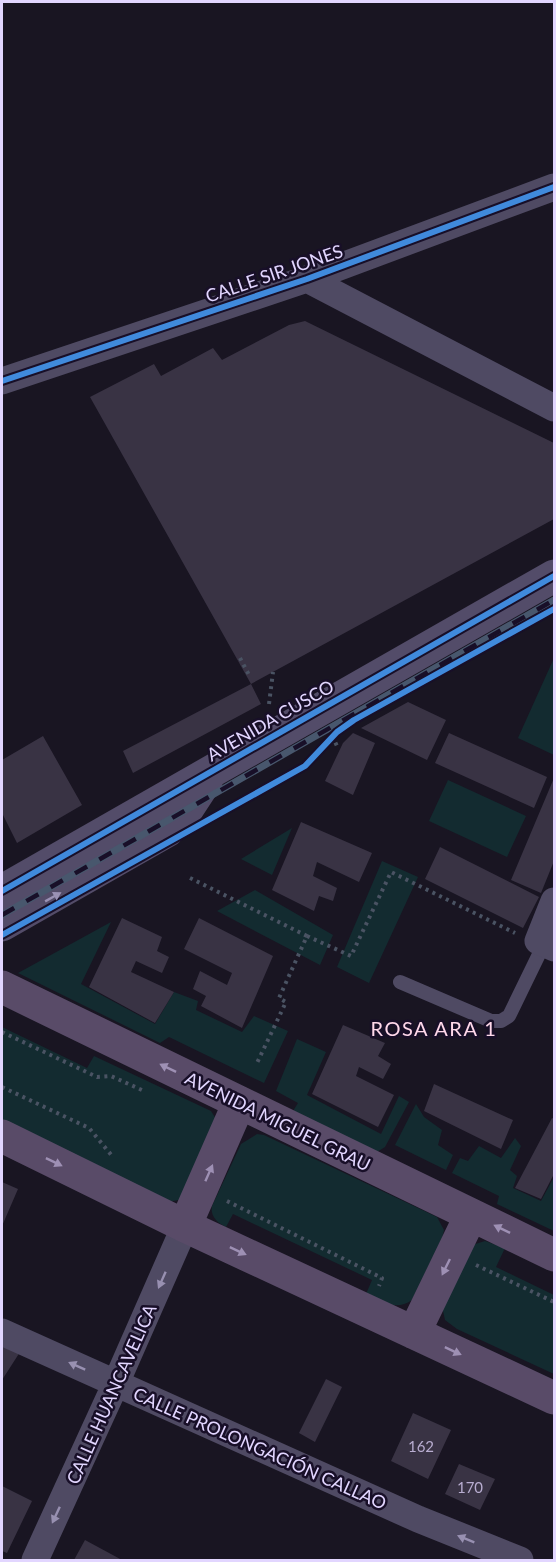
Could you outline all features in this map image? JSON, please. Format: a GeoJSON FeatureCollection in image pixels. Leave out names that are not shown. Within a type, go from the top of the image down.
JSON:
{"type":"FeatureCollection","features":[{"type":"Feature","properties":{"kind":"main road","name":"AVENIDA CUSCO"},"geometry":{"type":"LineString","coordinates":[[2,891],[555,576]]}},
{"type":"Feature","properties":{"kind":"main road","name":"AVENIDA CUSCO"},"geometry":{"type":"LineString","coordinates":[[2,926],[167,831],[188,808],[213,770]]}},
{"type":"Feature","properties":{"kind":"main road","name":"AVENIDA MIGUEL GRAU"},"geometry":{"type":"LineString","coordinates":[[2,987],[555,1255]]}},
{"type":"Feature","properties":{"kind":"main road"},"geometry":{"type":"LineString","coordinates":[[185,1226],[239,1103]]}},
{"type":"Feature","properties":{"kind":"main road"},"geometry":{"type":"LineString","coordinates":[[2,1136],[185,1226],[420,1321],[555,1398]]}},
{"type":"Feature","properties":{"kind":"main road"},"geometry":{"type":"LineString","coordinates":[[420,1321],[471,1215]]}},
{"type":"Feature","properties":{"kind":"street","name":"CALLE SIR JONES"},"geometry":{"type":"LineString","coordinates":[[2,381],[307,279],[555,187]]}},
{"type":"Feature","properties":{"kind":"street"},"geometry":{"type":"LineString","coordinates":[[307,279],[555,408]]}},
{"type":"Feature","properties":{"kind":"street"},"geometry":{"type":"LineString","coordinates":[[546,944],[555,901]]}},
{"type":"Feature","properties":{"kind":"street","name":"CALLE HUANCAVELICA"},"geometry":{"type":"LineString","coordinates":[[35,1560],[185,1226]]}},
{"type":"Feature","properties":{"kind":"street","name":"CALLE PROLONGACIÓN CALLAO"},"geometry":{"type":"LineString","coordinates":[[2,1332],[418,1520],[520,1560]]}},
{"type":"Feature","properties":{"kind":"lane"},"geometry":{"type":"LineString","coordinates":[[400,982],[491,1021],[501,1021],[509,1016],[546,944]]}},
{"type":"Feature","properties":{"kind":"path"},"geometry":{"type":"LineString","coordinates":[[240,658],[249,675]]}},
{"type":"Feature","properties":{"kind":"path"},"geometry":{"type":"LineString","coordinates":[[269,704],[273,672]]}},
{"type":"Feature","properties":{"kind":"path"},"geometry":{"type":"LineString","coordinates":[[326,744],[337,732]]}},
{"type":"Feature","properties":{"kind":"path"},"geometry":{"type":"LineString","coordinates":[[190,878],[351,956],[391,872],[519,935],[546,944]]}},
{"type":"Feature","properties":{"kind":"path"},"geometry":{"type":"LineString","coordinates":[[257,1063],[286,1002],[279,998],[307,936]]}},
{"type":"Feature","properties":{"kind":"path"},"geometry":{"type":"LineString","coordinates":[[2,1032],[97,1077],[111,1076],[154,1095]]}},
{"type":"Feature","properties":{"kind":"path"},"geometry":{"type":"LineString","coordinates":[[2,1087],[89,1128],[115,1159]]}},
{"type":"Feature","properties":{"kind":"path"},"geometry":{"type":"LineString","coordinates":[[198,1197],[221,1209],[226,1200],[382,1278],[378,1287],[420,1321]]}},
{"type":"Feature","properties":{"kind":"green space"},"geometry":{"type":"Polygon","coordinates":[[[554,658],[554,755],[518,738],[554,658]]]}},
{"type":"Feature","properties":{"kind":"green space"},"geometry":{"type":"Polygon","coordinates":[[[448,780],[526,816],[507,857],[429,821],[448,780]]]}},
{"type":"Feature","properties":{"kind":"green space"},"geometry":{"type":"Polygon","coordinates":[[[292,828],[272,875],[241,859],[292,828]]]}},
{"type":"Feature","properties":{"kind":"green space"},"geometry":{"type":"Polygon","coordinates":[[[382,861],[418,877],[369,983],[337,967],[382,861]]]}},
{"type":"Feature","properties":{"kind":"green space"},"geometry":{"type":"Polygon","coordinates":[[[255,890],[333,935],[320,965],[217,911],[255,890]]]}},
{"type":"Feature","properties":{"kind":"green space"},"geometry":{"type":"Polygon","coordinates":[[[111,922],[81,984],[155,1024],[174,992],[198,1001],[196,1010],[242,1032],[254,1016],[288,1031],[264,1083],[169,1037],[160,1043],[18,973],[111,922]]]}},
{"type":"Feature","properties":{"kind":"green space"},"geometry":{"type":"Polygon","coordinates":[[[2,1027],[87,1068],[94,1056],[211,1111],[216,1119],[184,1199],[168,1202],[2,1121],[2,1027]]]}},
{"type":"Feature","properties":{"kind":"green space"},"geometry":{"type":"Polygon","coordinates":[[[297,1039],[326,1052],[307,1095],[381,1134],[399,1096],[409,1102],[385,1147],[377,1152],[293,1111],[298,1103],[276,1091],[297,1039]]]}},
{"type":"Feature","properties":{"kind":"green space"},"geometry":{"type":"Polygon","coordinates":[[[416,1104],[424,1117],[442,1130],[438,1145],[453,1155],[446,1170],[395,1145],[416,1104]]]}},
{"type":"Feature","properties":{"kind":"green space"},"geometry":{"type":"Polygon","coordinates":[[[257,1134],[264,1135],[437,1217],[444,1230],[442,1238],[412,1300],[394,1305],[366,1294],[372,1280],[233,1214],[226,1227],[217,1221],[212,1213],[212,1206],[241,1144],[257,1134]]]}},
{"type":"Feature","properties":{"kind":"green space"},"geometry":{"type":"Polygon","coordinates":[[[515,1138],[521,1146],[510,1170],[517,1176],[513,1188],[541,1201],[554,1177],[554,1231],[497,1204],[499,1196],[452,1173],[460,1158],[468,1161],[479,1146],[501,1158],[515,1138]]]}},
{"type":"Feature","properties":{"kind":"green space"},"geometry":{"type":"Polygon","coordinates":[[[485,1241],[505,1248],[496,1267],[554,1295],[554,1374],[457,1329],[445,1320],[442,1306],[469,1246],[485,1241]]]}},
{"type":"Feature","properties":{"kind":"building"},"geometry":{"type":"Polygon","coordinates":[[[305,321],[554,443],[554,519],[251,684],[90,397],[154,364],[161,376],[213,348],[222,360],[289,325],[305,321]]]}},
{"type":"Feature","properties":{"kind":"building"},"geometry":{"type":"Polygon","coordinates":[[[251,684],[261,704],[133,773],[123,751],[251,684]]]}},
{"type":"Feature","properties":{"kind":"building"},"geometry":{"type":"Polygon","coordinates":[[[408,702],[446,720],[427,760],[361,728],[408,702]]]}},
{"type":"Feature","properties":{"kind":"building"},"geometry":{"type":"Polygon","coordinates":[[[353,733],[375,743],[353,795],[325,781],[343,743],[353,733]]]}},
{"type":"Feature","properties":{"kind":"building"},"geometry":{"type":"Polygon","coordinates":[[[449,733],[547,777],[534,808],[435,763],[449,733]]]}},
{"type":"Feature","properties":{"kind":"building"},"geometry":{"type":"Polygon","coordinates":[[[43,736],[82,805],[17,843],[2,813],[2,760],[43,736]]]}},
{"type":"Feature","properties":{"kind":"building"},"geometry":{"type":"Polygon","coordinates":[[[554,778],[554,861],[541,893],[511,880],[554,778]]]}},
{"type":"Feature","properties":{"kind":"building"},"geometry":{"type":"Polygon","coordinates":[[[301,822],[372,853],[359,882],[317,862],[313,876],[337,888],[333,901],[319,896],[314,911],[272,890],[301,822]]]}},
{"type":"Feature","properties":{"kind":"building"},"geometry":{"type":"Polygon","coordinates":[[[440,847],[539,897],[523,928],[425,879],[440,847]]]}},
{"type":"Feature","properties":{"kind":"building"},"geometry":{"type":"Polygon","coordinates":[[[122,918],[162,937],[157,951],[169,957],[162,973],[136,961],[131,972],[174,992],[155,1023],[89,987],[122,918]]]}},
{"type":"Feature","properties":{"kind":"building"},"geometry":{"type":"Polygon","coordinates":[[[199,918],[273,956],[242,1028],[201,1006],[206,996],[193,989],[200,971],[227,985],[232,973],[184,949],[199,918]]]}},
{"type":"Feature","properties":{"kind":"building"},"geometry":{"type":"Polygon","coordinates":[[[343,1025],[385,1043],[378,1056],[391,1064],[383,1079],[359,1067],[356,1076],[394,1095],[378,1127],[312,1094],[343,1025]]]}},
{"type":"Feature","properties":{"kind":"building"},"geometry":{"type":"Polygon","coordinates":[[[434,1084],[513,1120],[501,1149],[424,1111],[434,1084]]]}},
{"type":"Feature","properties":{"kind":"building"},"geometry":{"type":"Polygon","coordinates":[[[552,1118],[554,1119],[554,1174],[541,1199],[515,1188],[552,1118]]]}},
{"type":"Feature","properties":{"kind":"building"},"geometry":{"type":"Polygon","coordinates":[[[2,1182],[18,1189],[2,1226],[2,1182]]]}},
{"type":"Feature","properties":{"kind":"building"},"geometry":{"type":"Polygon","coordinates":[[[2,1344],[20,1352],[2,1380],[2,1344]]]}},
{"type":"Feature","properties":{"kind":"building"},"geometry":{"type":"Polygon","coordinates":[[[326,1379],[342,1387],[315,1442],[299,1433],[326,1379]]]}},
{"type":"Feature","properties":{"kind":"building"},"geometry":{"type":"Polygon","coordinates":[[[413,1413],[451,1430],[428,1479],[391,1461],[413,1413]]]}},
{"type":"Feature","properties":{"kind":"building"},"geometry":{"type":"Polygon","coordinates":[[[459,1464],[495,1479],[480,1510],[445,1494],[459,1464]]]}},
{"type":"Feature","properties":{"kind":"building"},"geometry":{"type":"Polygon","coordinates":[[[2,1486],[32,1501],[7,1553],[2,1551],[2,1486]]]}},
{"type":"Feature","properties":{"kind":"building"},"geometry":{"type":"Polygon","coordinates":[[[85,1540],[122,1560],[74,1560],[85,1540]]]}},
{"type":"Feature","properties":{"kind":"railway"},"geometry":{"type":"LineString","coordinates":[[2,915],[554,600]]}},
{"type":"Feature","properties":{"kind":"cycle path"},"geometry":{"type":"LineString","coordinates":[[2,381],[307,279],[554,187]]}},
{"type":"Feature","properties":{"kind":"cycle path"},"geometry":{"type":"LineString","coordinates":[[2,891],[554,576]]}},
{"type":"Feature","properties":{"kind":"cycle path"},"geometry":{"type":"LineString","coordinates":[[2,935],[305,766],[337,732],[354,720],[554,609]]}},
{"type":"Feature","properties":{"kind":"district","name":"ROSA ARA 1"},"geometry":{"type":"Point","coordinates":[434,1028]}}]}
